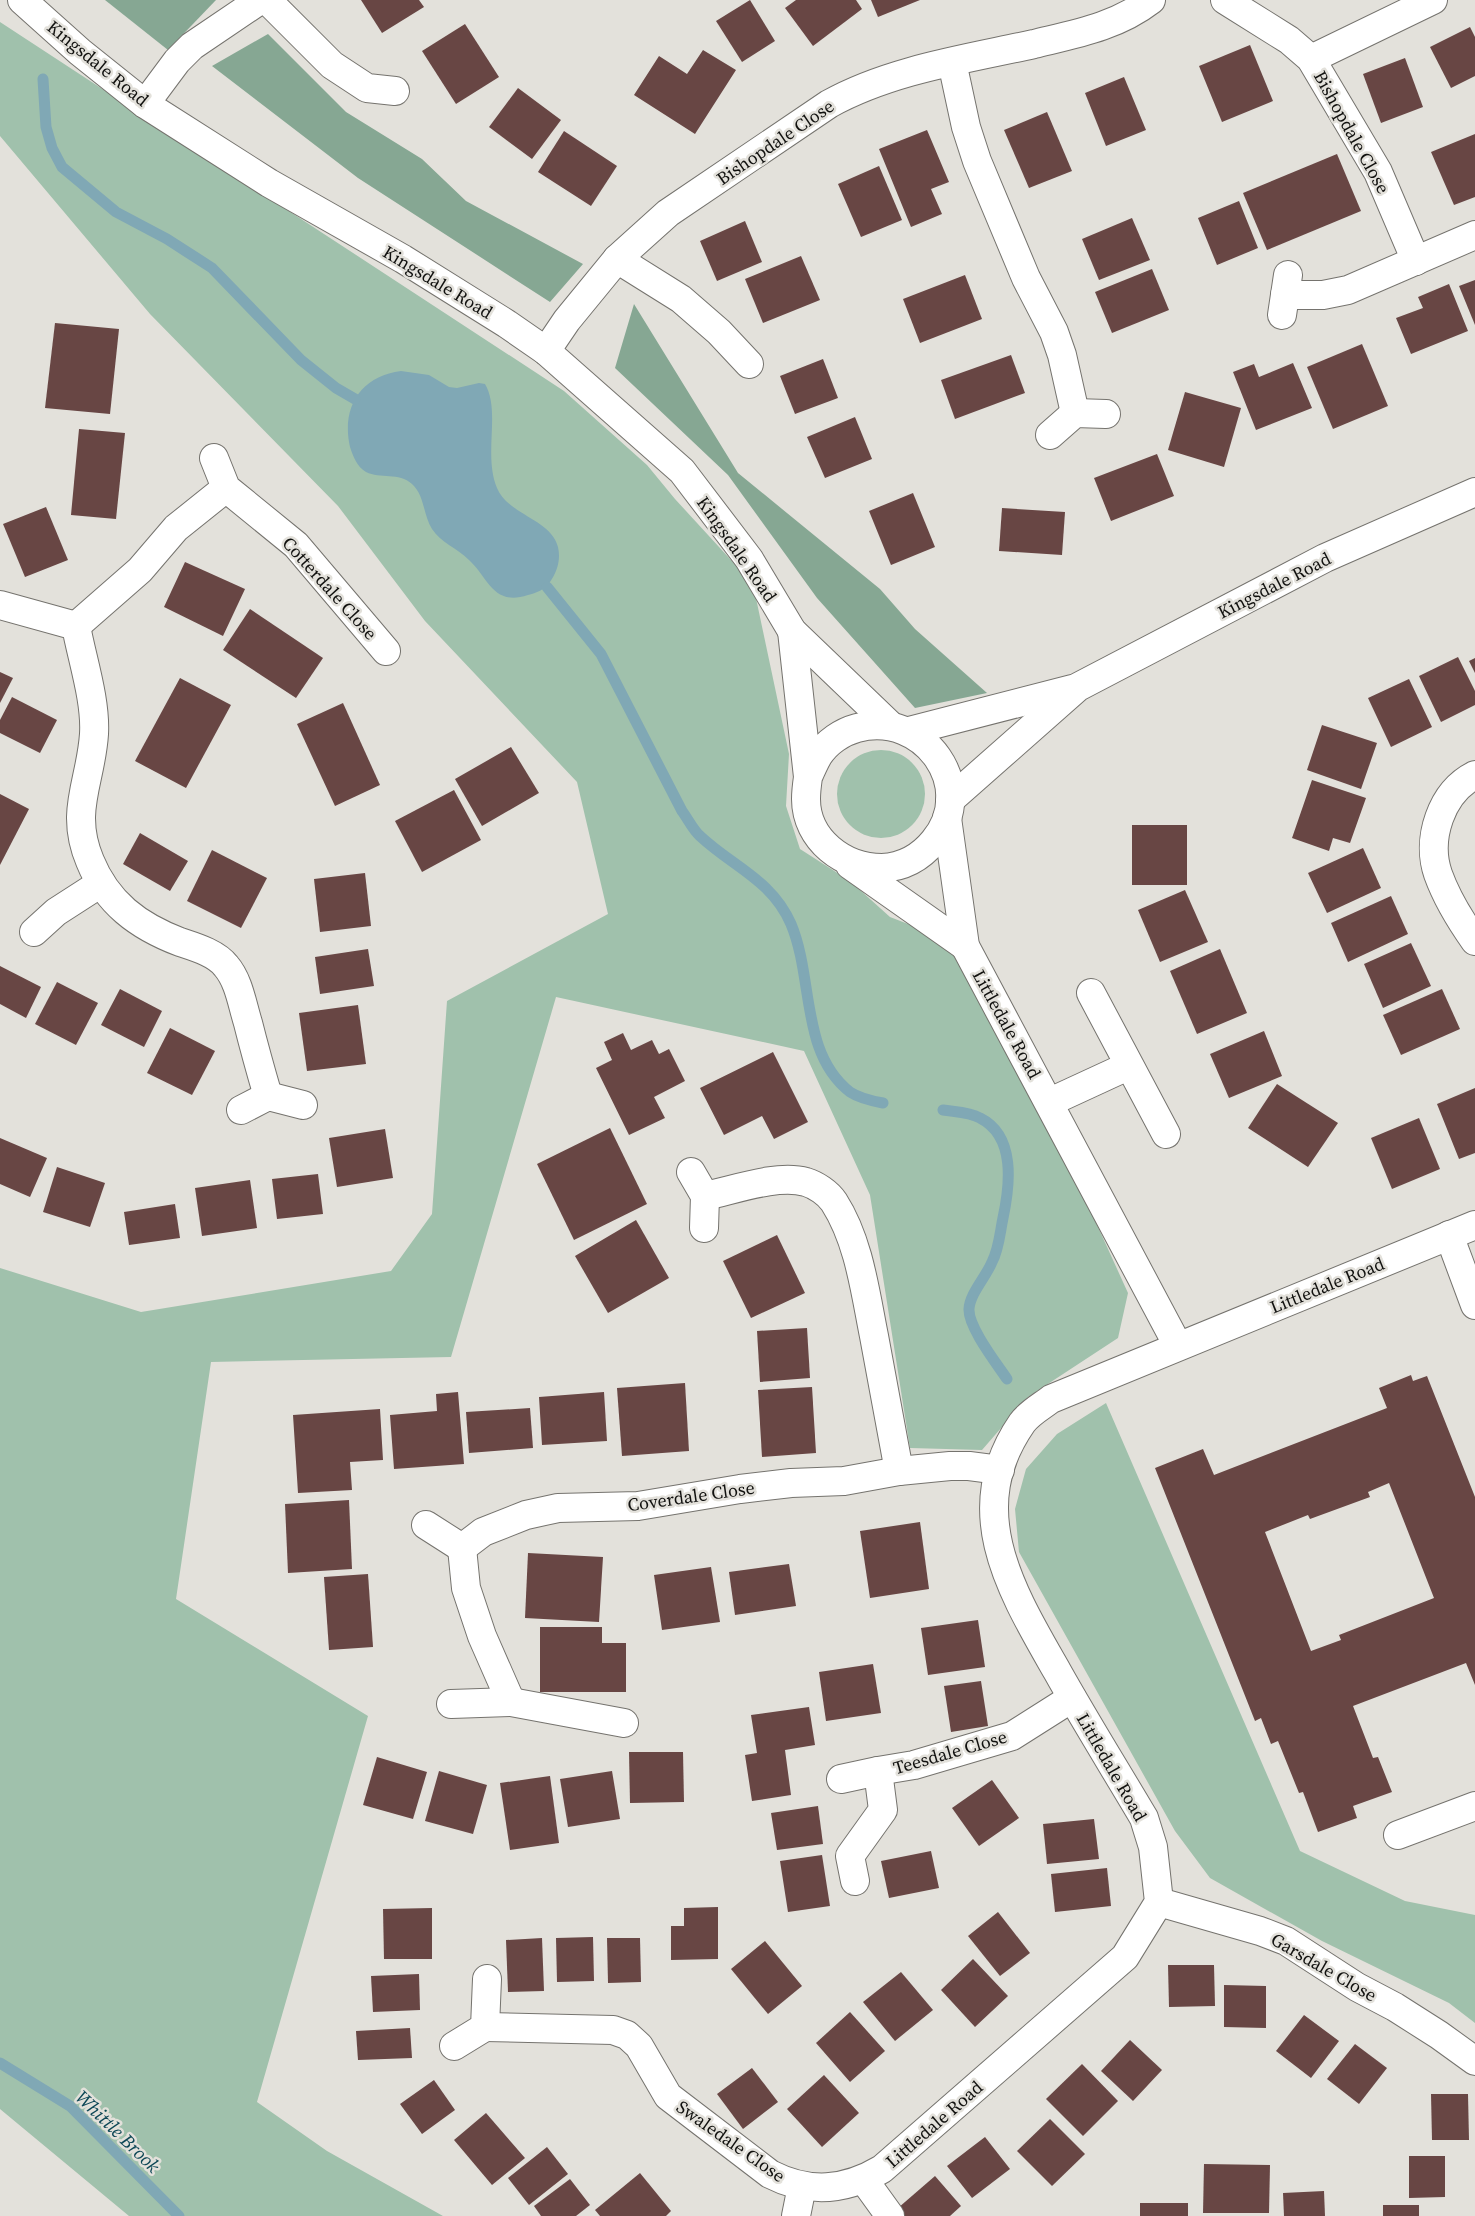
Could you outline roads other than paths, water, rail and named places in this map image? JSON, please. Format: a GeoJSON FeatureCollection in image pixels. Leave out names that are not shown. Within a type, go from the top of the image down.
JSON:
{"type":"FeatureCollection","features":[{"type":"Feature","properties":{"kind":"street","name":"Kingsdale Road"},"geometry":{"type":"LineString","coordinates":[[22,0],[80,52],[145,104],[269,183],[411,264],[507,324],[546,351],[682,471],[749,559],[792,631],[900,728],[1078,687],[1325,558],[1475,492]]}},
{"type":"Feature","properties":{"kind":"street"},"geometry":{"type":"LineString","coordinates":[[145,104],[177,61],[192,46],[260,0]]}},
{"type":"Feature","properties":{"kind":"street"},"geometry":{"type":"LineString","coordinates":[[267,0],[332,65],[367,88],[381,92],[395,92]]}},
{"type":"Feature","properties":{"kind":"street","name":"Bishopdale Close"},"geometry":{"type":"LineString","coordinates":[[546,351],[567,320],[618,259],[668,214],[829,104],[852,91],[877,82],[952,62],[1096,29],[1125,16],[1151,0]]}},
{"type":"Feature","properties":{"kind":"street","name":"Bishopdale Close"},"geometry":{"type":"LineString","coordinates":[[1225,0],[1289,40],[1311,59],[1378,172],[1416,261]]}},
{"type":"Feature","properties":{"kind":"street","name":"Bishopdale Close"},"geometry":{"type":"LineString","coordinates":[[1311,59],[1433,0]]}},
{"type":"Feature","properties":{"kind":"street"},"geometry":{"type":"LineString","coordinates":[[952,62],[966,127],[977,161],[1026,278],[1054,332],[1062,355],[1075,413]]}},
{"type":"Feature","properties":{"kind":"street"},"geometry":{"type":"LineString","coordinates":[[1285,295],[1323,295],[1348,290],[1475,235]]}},
{"type":"Feature","properties":{"kind":"street"},"geometry":{"type":"LineString","coordinates":[[618,259],[681,298],[719,332],[749,364]]}},
{"type":"Feature","properties":{"kind":"street"},"geometry":{"type":"LineString","coordinates":[[1050,435],[1075,413],[1106,414]]}},
{"type":"Feature","properties":{"kind":"street","name":"Cotterdale Close"},"geometry":{"type":"LineString","coordinates":[[214,458],[226,488],[296,545],[386,651]]}},
{"type":"Feature","properties":{"kind":"street"},"geometry":{"type":"LineString","coordinates":[[76,626],[140,570],[176,528],[226,488]]}},
{"type":"Feature","properties":{"kind":"street"},"geometry":{"type":"LineString","coordinates":[[0,605],[76,626]]}},
{"type":"Feature","properties":{"kind":"street"},"geometry":{"type":"LineString","coordinates":[[76,626],[94,716],[94,735],[84,782],[80,824],[90,861],[101,883],[116,902],[148,929],[205,952],[226,965],[234,979],[241,999],[268,1096]]}},
{"type":"Feature","properties":{"kind":"street","name":"Kingsdale Road"},"geometry":{"type":"LineString","coordinates":[[792,631],[808,777]]}},
{"type":"Feature","properties":{"kind":"street","name":"Kingsdale Road"},"geometry":{"type":"LineString","coordinates":[[948,809],[1078,687]]}},
{"type":"Feature","properties":{"kind":"street"},"geometry":{"type":"LineString","coordinates":[[870,724],[900,728],[926,742],[940,760],[949,782],[948,809],[939,835],[926,850],[910,861],[890,867],[866,868],[843,860],[824,844],[811,824],[806,801],[808,777],[819,755],[833,740],[850,730],[870,724]]}},
{"type":"Feature","properties":{"kind":"street"},"geometry":{"type":"LineString","coordinates":[[1475,775],[1452,792],[1440,814],[1434,842],[1437,872],[1448,899],[1475,941]]}},
{"type":"Feature","properties":{"kind":"street","name":"Littledale Road"},"geometry":{"type":"LineString","coordinates":[[948,809],[965,946],[1050,1102],[1178,1346]]}},
{"type":"Feature","properties":{"kind":"street","name":"Littledale Road"},"geometry":{"type":"LineString","coordinates":[[843,860],[965,946]]}},
{"type":"Feature","properties":{"kind":"street"},"geometry":{"type":"LineString","coordinates":[[34,932],[56,912],[101,883]]}},
{"type":"Feature","properties":{"kind":"street"},"geometry":{"type":"LineString","coordinates":[[1091,993],[1128,1066],[1166,1134]]}},
{"type":"Feature","properties":{"kind":"street"},"geometry":{"type":"LineString","coordinates":[[1050,1102],[1128,1066]]}},
{"type":"Feature","properties":{"kind":"street"},"geometry":{"type":"LineString","coordinates":[[241,1110],[268,1096],[303,1105]]}},
{"type":"Feature","properties":{"kind":"street"},"geometry":{"type":"LineString","coordinates":[[691,1172],[705,1196],[704,1228]]}},
{"type":"Feature","properties":{"kind":"street"},"geometry":{"type":"LineString","coordinates":[[705,1196],[757,1184],[786,1180],[806,1182],[822,1190],[833,1200],[846,1224],[863,1278],[899,1471]]}},
{"type":"Feature","properties":{"kind":"street","name":"Littledale Road"},"geometry":{"type":"LineString","coordinates":[[864,2180],[882,2170],[1125,1957],[1159,1902],[1153,1846],[1144,1818],[1037,1636],[1006,1574],[1000,1555],[994,1514],[994,1495],[1007,1450],[1023,1421],[1051,1398],[1475,1225]]}},
{"type":"Feature","properties":{"kind":"street"},"geometry":{"type":"LineString","coordinates":[[1449,1235],[1475,1305]]}},
{"type":"Feature","properties":{"kind":"street","name":"Coverdale Close"},"geometry":{"type":"LineString","coordinates":[[462,1548],[483,1532],[526,1515],[558,1508],[638,1506],[740,1488],[791,1483],[844,1481],[899,1471],[969,1466],[1000,1470]]}},
{"type":"Feature","properties":{"kind":"street"},"geometry":{"type":"LineString","coordinates":[[426,1526],[462,1548],[466,1588],[482,1636],[511,1702]]}},
{"type":"Feature","properties":{"kind":"street","name":"Teesdale Close"},"geometry":{"type":"LineString","coordinates":[[841,1779],[914,1765],[1012,1736],[1072,1698]]}},
{"type":"Feature","properties":{"kind":"street"},"geometry":{"type":"LineString","coordinates":[[451,1704],[511,1702],[624,1723]]}},
{"type":"Feature","properties":{"kind":"street","name":"Teesdale Close"},"geometry":{"type":"LineString","coordinates":[[855,1881],[850,1856],[883,1810],[878,1771]]}},
{"type":"Feature","properties":{"kind":"street"},"geometry":{"type":"LineString","coordinates":[[1398,1836],[1475,1806]]}},
{"type":"Feature","properties":{"kind":"street","name":"Garsdale Close"},"geometry":{"type":"LineString","coordinates":[[1159,1902],[1260,1931],[1286,1941],[1357,1987],[1395,2007],[1439,2034],[1475,2061]]}},
{"type":"Feature","properties":{"kind":"street"},"geometry":{"type":"LineString","coordinates":[[454,2046],[484,2026],[487,1979]]}},
{"type":"Feature","properties":{"kind":"street","name":"Swaledale Close"},"geometry":{"type":"LineString","coordinates":[[484,2026],[613,2030],[627,2035],[639,2046],[668,2096],[770,2174],[787,2182],[802,2186],[823,2188],[864,2180]]}},
{"type":"Feature","properties":{"kind":"street"},"geometry":{"type":"LineString","coordinates":[[864,2180],[890,2216]]}},
{"type":"Feature","properties":{"kind":"street","name":"Swaledale Close"},"geometry":{"type":"LineString","coordinates":[[796,2216],[802,2186]]}},
{"type":"Feature","properties":{"kind":"water"},"geometry":{"type":"Polygon","coordinates":[[[401,371],[429,375],[449,387],[457,388],[479,383],[485,384],[490,395],[492,407],[491,462],[497,488],[510,505],[547,530],[554,538],[558,547],[559,561],[555,574],[543,589],[516,598],[499,594],[469,560],[444,542],[432,529],[422,500],[412,484],[401,478],[366,472],[354,458],[348,432],[352,407],[357,396],[375,379],[401,371]]]}},
{"type":"Feature","properties":{"kind":"waterway"},"geometry":{"type":"LineString","coordinates":[[43,79],[46,127],[52,148],[62,167],[116,212],[167,239],[212,268],[301,360],[336,388],[355,399]]}},
{"type":"Feature","properties":{"kind":"waterway"},"geometry":{"type":"LineString","coordinates":[[547,587],[601,654],[682,811],[695,831],[763,885],[783,909],[791,924],[798,945],[815,1036],[823,1057],[834,1076],[850,1092],[866,1099],[883,1103]]}},
{"type":"Feature","properties":{"kind":"waterway"},"geometry":{"type":"LineString","coordinates":[[943,1110],[967,1113],[980,1118],[992,1126],[1000,1137],[1005,1149],[1008,1162],[1007,1191],[998,1246],[989,1268],[972,1297],[969,1309],[970,1317],[978,1335],[1007,1379]]}},
{"type":"Feature","properties":{"kind":"waterway","name":"Whittle Brook"},"geometry":{"type":"LineString","coordinates":[[0,2063],[70,2106],[179,2216]]}}]}
